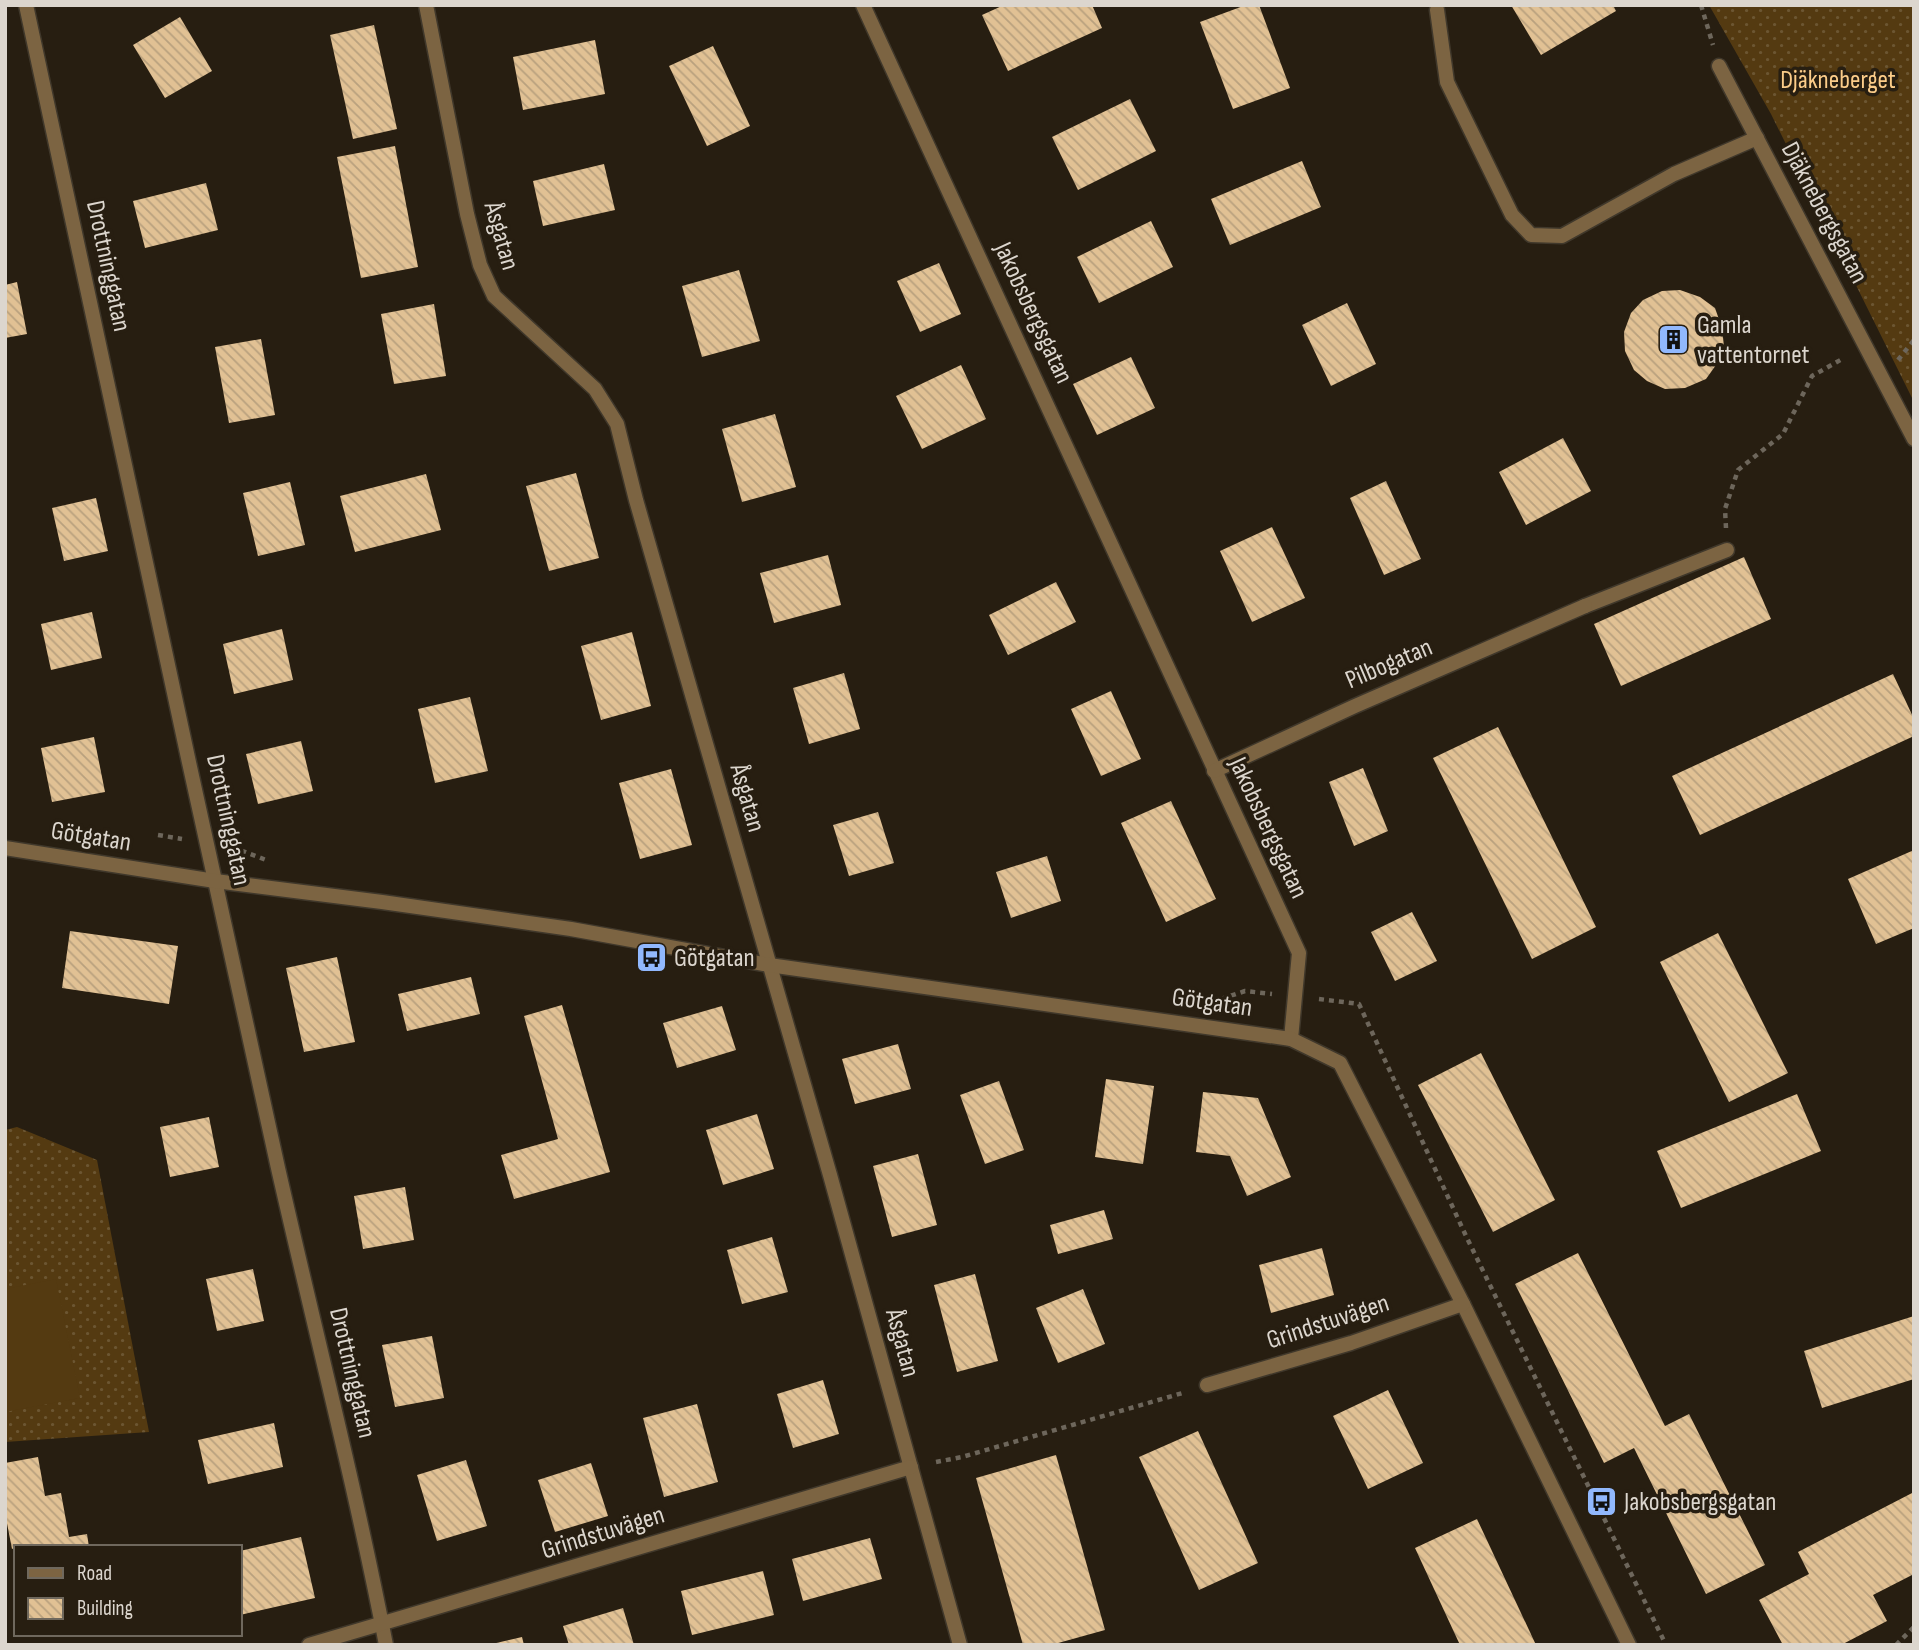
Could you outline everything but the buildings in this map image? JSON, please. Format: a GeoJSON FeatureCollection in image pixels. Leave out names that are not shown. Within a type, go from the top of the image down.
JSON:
{"type":"FeatureCollection","features":[{"type":"Feature","properties":{"kind":"street","name":"Drottninggatan"},"geometry":{"type":"LineString","coordinates":[[26,5],[215,881],[386,1645]]}},
{"type":"Feature","properties":{"kind":"street","name":"Åsgatan"},"geometry":{"type":"LineString","coordinates":[[426,5],[467,214],[480,265],[494,296],[595,389],[617,424],[960,1645]]}},
{"type":"Feature","properties":{"kind":"street","name":"Jakobsbergsgatan"},"geometry":{"type":"LineString","coordinates":[[863,5],[1299,953],[1291,1039]]}},
{"type":"Feature","properties":{"kind":"street"},"geometry":{"type":"LineString","coordinates":[[1437,10],[1447,82],[1512,215],[1531,235],[1562,236],[1674,174],[1757,138]]}},
{"type":"Feature","properties":{"kind":"street","name":"Djäknebergsgatan"},"geometry":{"type":"LineString","coordinates":[[1719,66],[1914,439]]}},
{"type":"Feature","properties":{"kind":"street","name":"Pilbogatan"},"geometry":{"type":"LineString","coordinates":[[1214,771],[1585,606],[1727,550]]}},
{"type":"Feature","properties":{"kind":"street","name":"Götgatan"},"geometry":{"type":"LineString","coordinates":[[5,848],[215,881],[558,927],[769,965],[1291,1039]]}},
{"type":"Feature","properties":{"kind":"street"},"geometry":{"type":"LineString","coordinates":[[1291,1039],[1340,1063],[1463,1304],[1629,1645]]}},
{"type":"Feature","properties":{"kind":"street","name":"Grindstuvägen"},"geometry":{"type":"LineString","coordinates":[[1207,1385],[1351,1343],[1463,1304]]}},
{"type":"Feature","properties":{"kind":"street","name":"Grindstuvägen"},"geometry":{"type":"LineString","coordinates":[[309,1645],[911,1467]]}},
{"type":"Feature","properties":{"kind":"path"},"geometry":{"type":"LineString","coordinates":[[1702,5],[1719,66]]}},
{"type":"Feature","properties":{"kind":"path"},"geometry":{"type":"LineString","coordinates":[[1725,509],[1738,470],[1783,434],[1812,376],[1866,345]]}},
{"type":"Feature","properties":{"kind":"path"},"geometry":{"type":"LineString","coordinates":[[1294,996],[1359,1004],[1466,1236],[1667,1645]]}},
{"type":"Feature","properties":{"kind":"path"},"geometry":{"type":"LineString","coordinates":[[911,1467],[962,1457],[1207,1385]]}},
{"type":"Feature","properties":{"kind":"path"},"geometry":{"type":"LineString","coordinates":[[1896,1645],[1914,1627]]}},
{"type":"Feature","properties":{"kind":"green space","name":"Djäkneberget"},"geometry":{"type":"Polygon","coordinates":[[[1709,5],[1914,5],[1914,402],[1771,114],[1709,5]]]}},
{"type":"Feature","properties":{"kind":"green space"},"geometry":{"type":"Polygon","coordinates":[[[17,1127],[97,1160],[149,1432],[5,1442],[5,1130],[17,1127]]]}},
{"type":"Feature","properties":{"kind":"green space"},"geometry":{"type":"Polygon","coordinates":[[[56,1279],[80,1398],[5,1412],[5,1289],[56,1279]]]}},
{"type":"Feature","properties":{"kind":"place","name":"Gamla vattentornet"},"geometry":{"type":"Point","coordinates":[1674,340]}},
{"type":"Feature","properties":{"kind":"place","name":"Götgatan"},"geometry":{"type":"Point","coordinates":[651,958]}},
{"type":"Feature","properties":{"kind":"place","name":"Jakobsbergsgatan"},"geometry":{"type":"Point","coordinates":[1601,1502]}}]}
